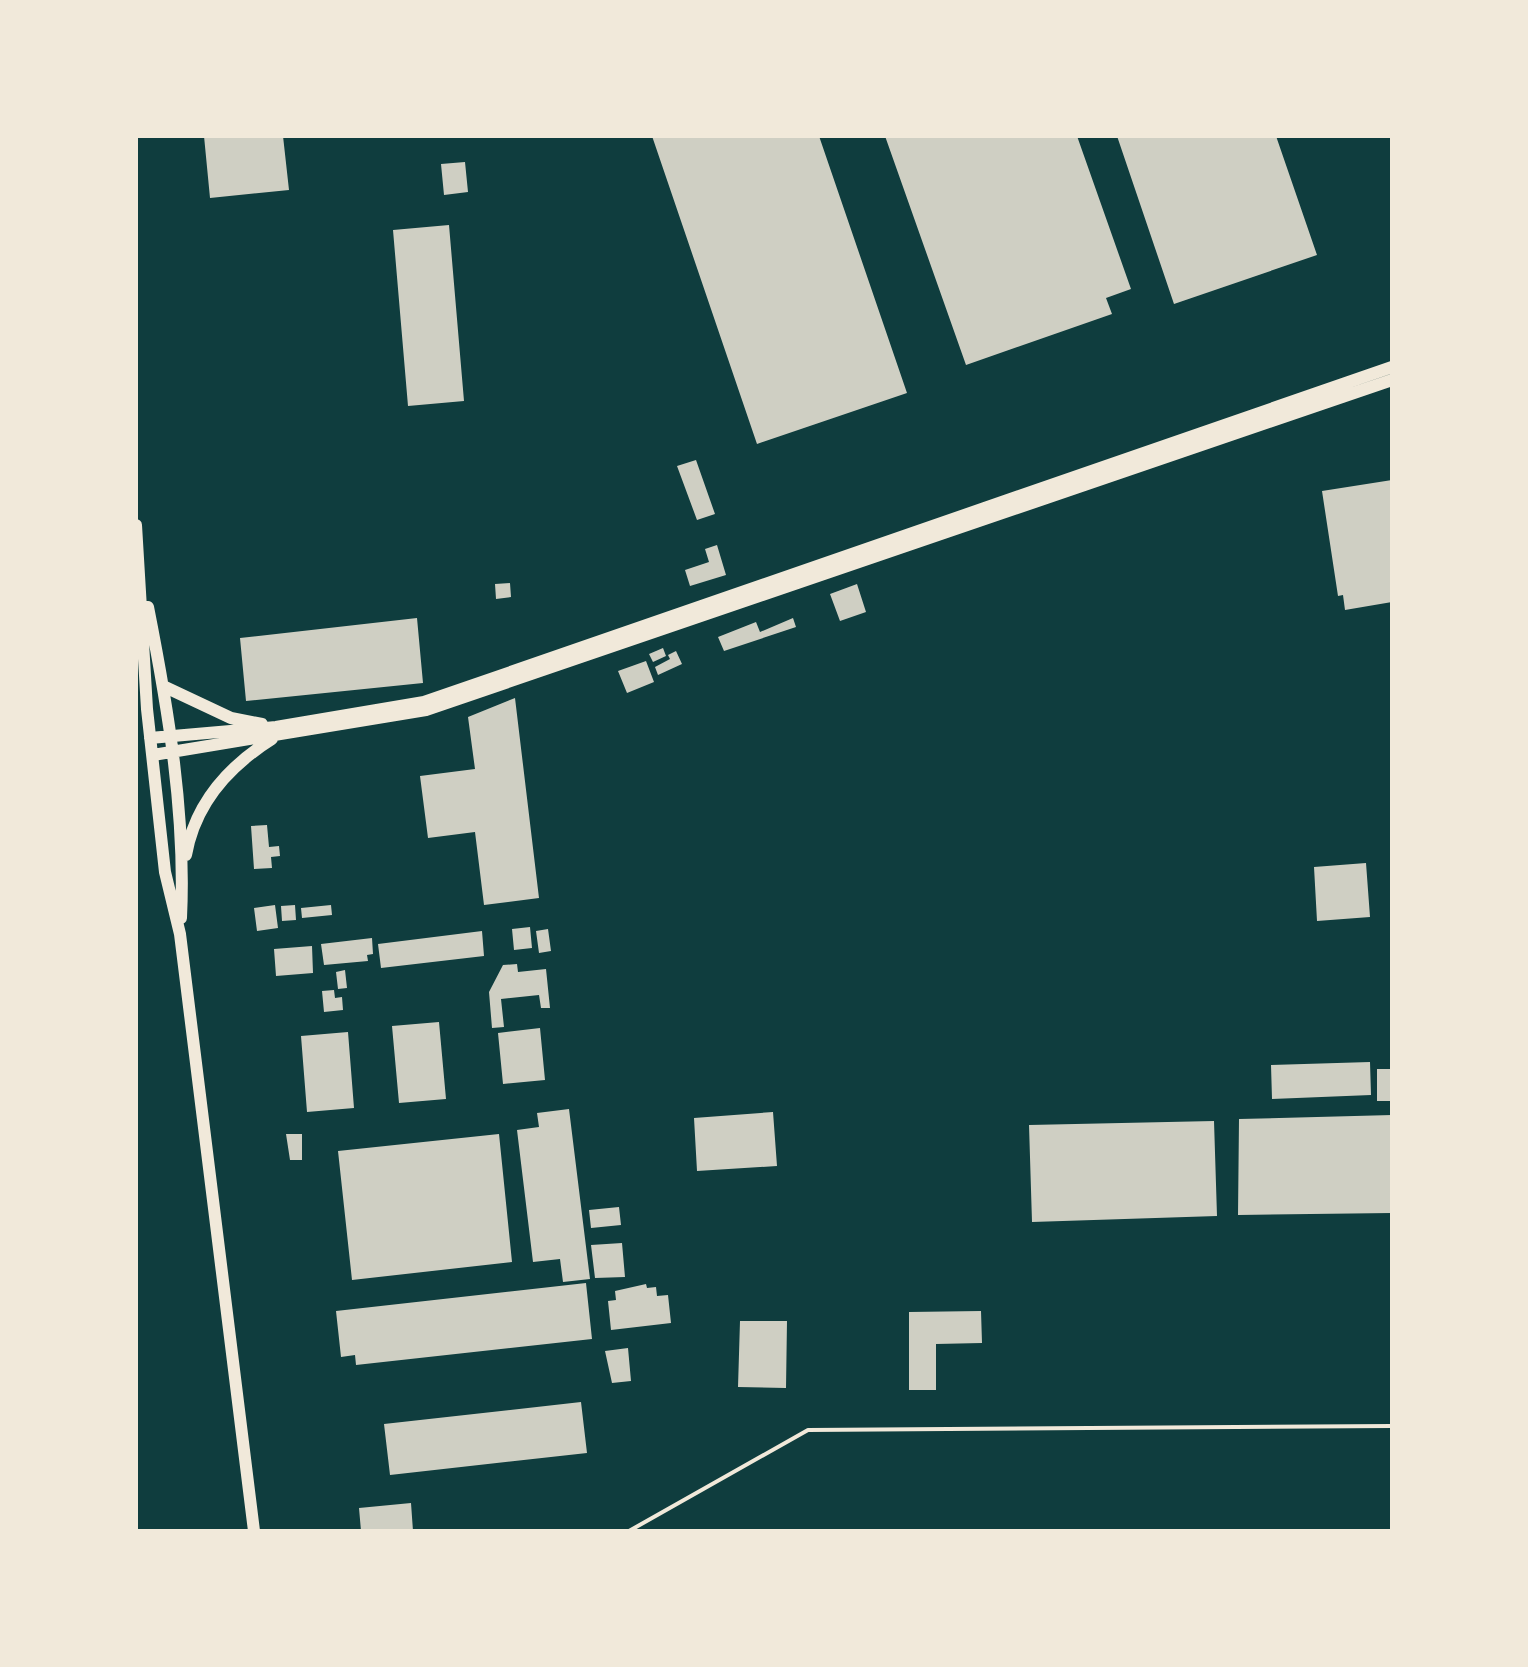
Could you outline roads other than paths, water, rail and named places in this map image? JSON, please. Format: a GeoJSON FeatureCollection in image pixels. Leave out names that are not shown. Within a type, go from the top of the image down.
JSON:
{"type":"FeatureCollection","features":[{"type":"Feature","properties":{"kind":"main road"},"geometry":{"type":"LineString","coordinates":[[153,755],[424,702],[1392,367]]}},
{"type":"Feature","properties":{"kind":"main road"},"geometry":{"type":"LineString","coordinates":[[150,738],[277,731],[426,710],[1392,380]]}},
{"type":"Feature","properties":{"kind":"main road"},"geometry":{"type":"LineString","coordinates":[[136,525],[150,738],[165,872],[180,934],[254,1531]]}},
{"type":"Feature","properties":{"kind":"main road"},"geometry":{"type":"LineString","coordinates":[[140,568],[163,686],[183,870]]}},
{"type":"Feature","properties":{"kind":"main road"},"geometry":{"type":"LineString","coordinates":[[163,686],[231,718],[277,731]]}},
{"type":"Feature","properties":{"kind":"main road"},"geometry":{"type":"LineString","coordinates":[[180,934],[183,870],[188,840],[211,793],[243,759],[277,731]]}},
{"type":"Feature","properties":{"kind":"lane"},"geometry":{"type":"LineString","coordinates":[[629,1531],[808,1430],[1392,1426]]}}]}
